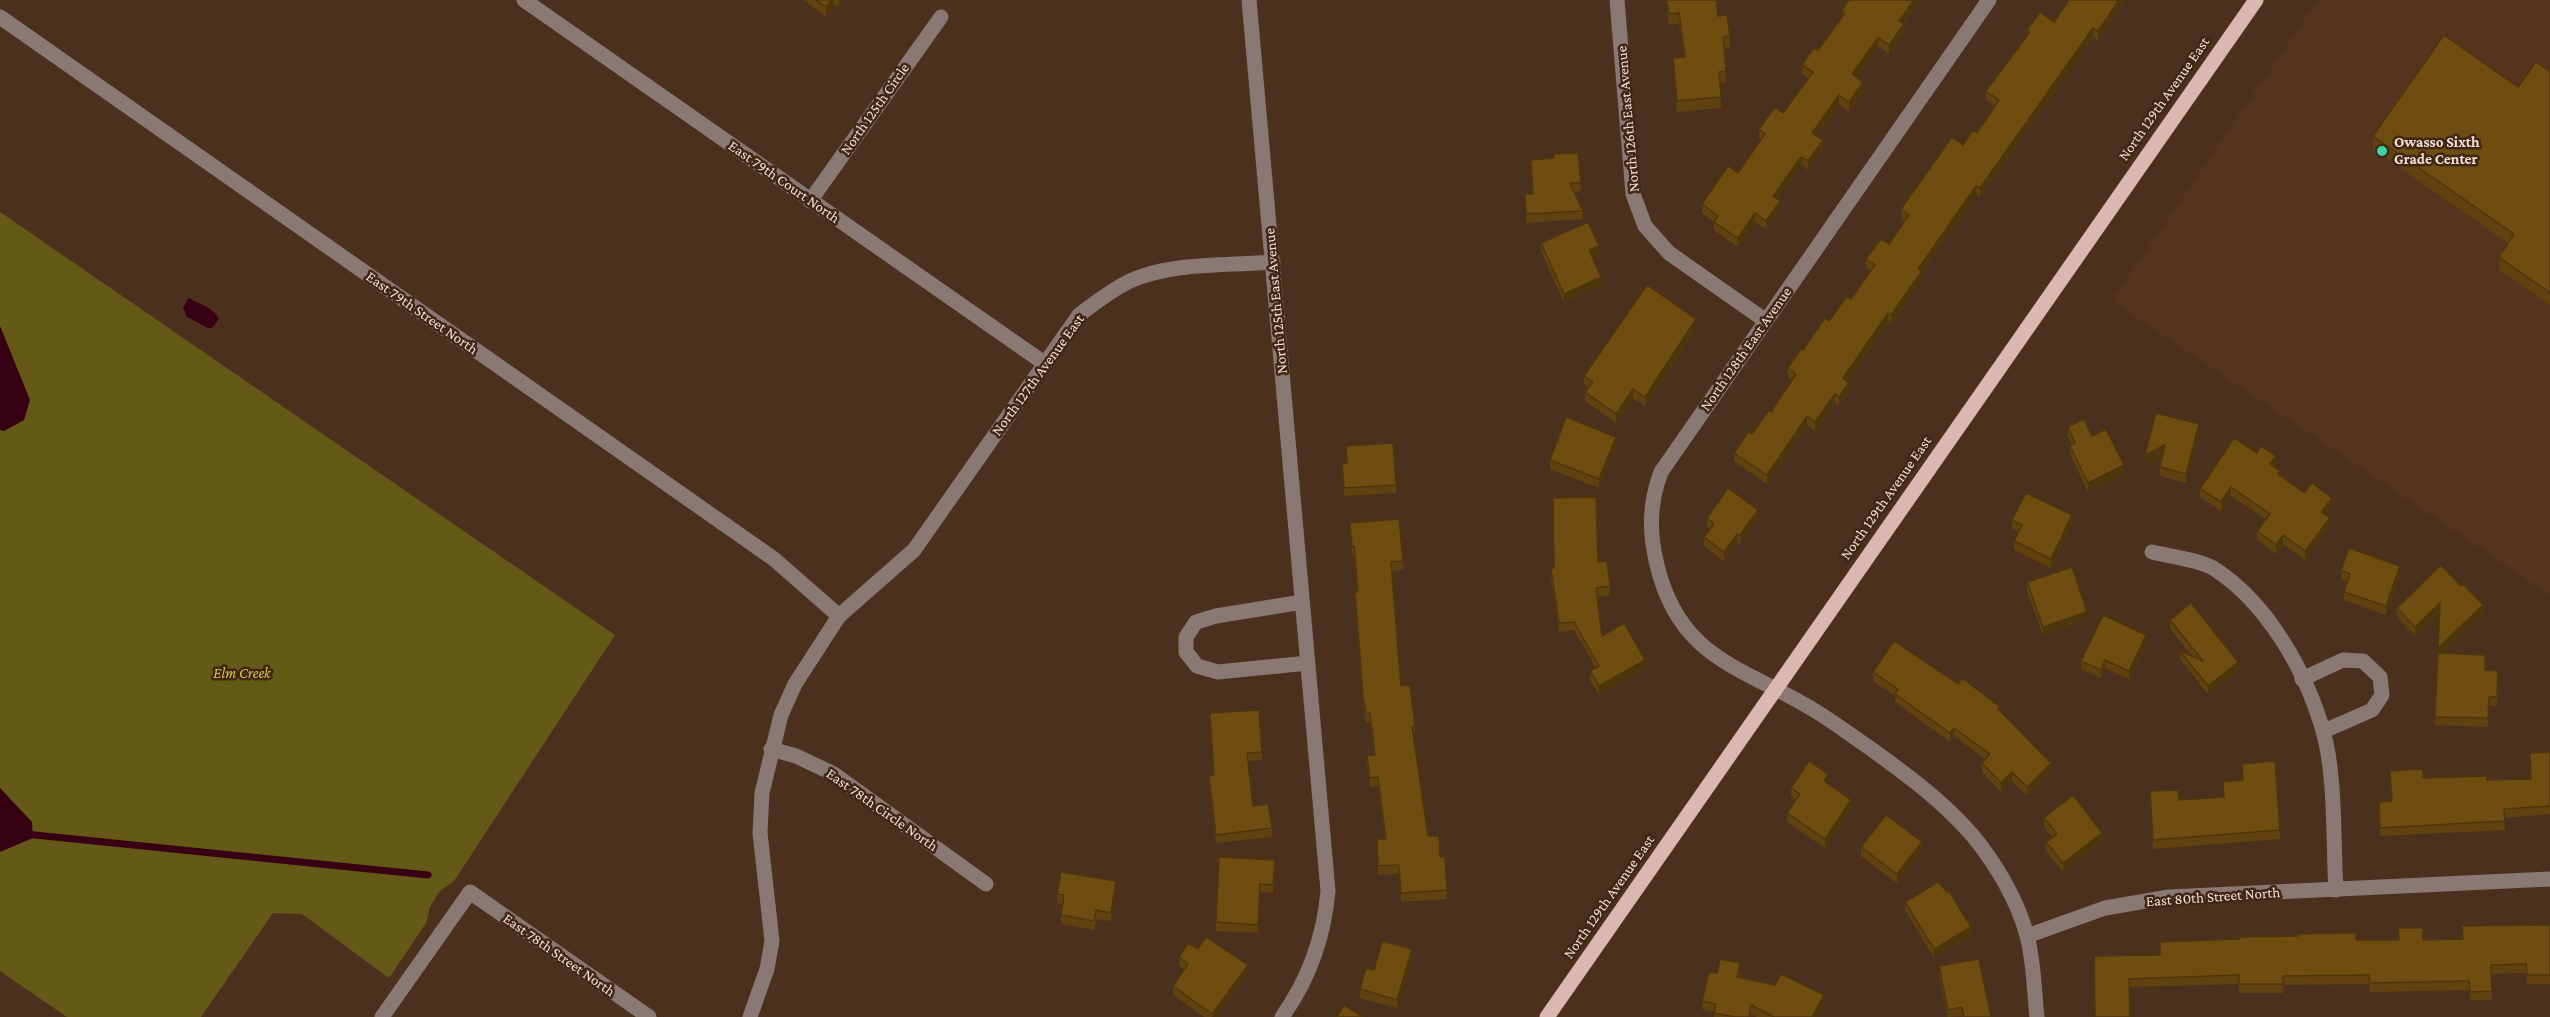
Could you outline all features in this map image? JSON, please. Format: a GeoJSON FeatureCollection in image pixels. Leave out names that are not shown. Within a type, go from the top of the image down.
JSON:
{"type":"FeatureCollection","features":[{"type":"Feature","properties":{"kind":"main road","name":"North 129th Avenue East"},"geometry":{"type":"LineString","coordinates":[[1547,1017],[2256,0]]}},
{"type":"Feature","properties":{"kind":"street","name":"East 79th Court North"},"geometry":{"type":"LineString","coordinates":[[524,0],[1044,363]]}},
{"type":"Feature","properties":{"kind":"street","name":"North 125th East Avenue"},"geometry":{"type":"LineString","coordinates":[[1249,0],[1328,891],[1326,918],[1318,947],[1307,975],[1282,1017]]}},
{"type":"Feature","properties":{"kind":"street","name":"North 126th East Avenue"},"geometry":{"type":"LineString","coordinates":[[1617,0],[1633,194],[1641,219],[1650,233],[1669,253],[1766,321]]}},
{"type":"Feature","properties":{"kind":"street","name":"North 128th East Avenue"},"geometry":{"type":"LineString","coordinates":[[1775,690],[1731,667],[1711,653],[1688,632],[1677,617],[1667,600],[1651,541],[1650,520],[1654,492],[1661,472],[1989,0]]}},
{"type":"Feature","properties":{"kind":"street","name":"East 79th Street North"},"geometry":{"type":"LineString","coordinates":[[0,17],[774,559],[839,616]]}},
{"type":"Feature","properties":{"kind":"street","name":"North 125th Circle"},"geometry":{"type":"LineString","coordinates":[[810,201],[941,17]]}},
{"type":"Feature","properties":{"kind":"street","name":"North 127th Avenue East"},"geometry":{"type":"LineString","coordinates":[[750,1017],[767,969],[772,941],[760,833],[762,793],[771,749],[781,715],[795,684],[839,616],[914,550],[1079,315],[1103,297],[1131,281],[1170,269],[1273,262]]}},
{"type":"Feature","properties":{"kind":"street"},"geometry":{"type":"LineString","coordinates":[[2152,552],[2212,567],[2260,608],[2290,654],[2324,731],[2330,775],[2336,890]]}},
{"type":"Feature","properties":{"kind":"street"},"geometry":{"type":"LineString","coordinates":[[1302,602],[1216,616],[1196,622],[1186,637],[1186,652],[1197,666],[1218,672],[1308,663]]}},
{"type":"Feature","properties":{"kind":"street"},"geometry":{"type":"LineString","coordinates":[[2302,679],[2343,660],[2363,662],[2380,677],[2382,695],[2372,710],[2324,731]]}},
{"type":"Feature","properties":{"kind":"street"},"geometry":{"type":"LineString","coordinates":[[1775,690],[1823,715],[1925,787],[1945,806],[1991,859],[2012,898],[2027,936],[2037,1017]]}},
{"type":"Feature","properties":{"kind":"street","name":"East 78th Circle North"},"geometry":{"type":"LineString","coordinates":[[771,749],[796,756],[834,774],[986,884]]}},
{"type":"Feature","properties":{"kind":"street","name":"East 80th Street North"},"geometry":{"type":"LineString","coordinates":[[2027,936],[2105,908],[2169,897],[2550,879]]}},
{"type":"Feature","properties":{"kind":"street","name":"East 78th Street North"},"geometry":{"type":"LineString","coordinates":[[382,1017],[470,892],[648,1017]]}},
{"type":"Feature","properties":{"kind":"shaded area","name":"Owasso Sixth Grade Center"},"geometry":{"type":"Polygon","coordinates":[[[2318,0],[2550,0],[2550,595],[2112,301],[2318,0]]]}},
{"type":"Feature","properties":{"kind":"shaded area"},"geometry":{"type":"Polygon","coordinates":[[[189,298],[210,309],[216,315],[219,319],[212,328],[187,317],[183,307],[189,298]]]}},
{"type":"Feature","properties":{"kind":"shaded area"},"geometry":{"type":"Polygon","coordinates":[[[0,326],[30,400],[24,420],[4,431],[0,430],[0,326]]]}},
{"type":"Feature","properties":{"kind":"shaded area"},"geometry":{"type":"Polygon","coordinates":[[[0,788],[32,822],[33,838],[0,852],[0,788]]]}},
{"type":"Feature","properties":{"kind":"green space","name":"Elm Creek"},"geometry":{"type":"Polygon","coordinates":[[[0,212],[615,635],[454,881],[439,892],[430,907],[426,923],[389,978],[302,914],[273,913],[201,1017],[67,1017],[0,971],[0,212]]]}},
{"type":"Feature","properties":{"kind":"building"},"geometry":{"type":"Polygon","coordinates":[[[816,0],[831,0],[826,7],[816,0]]]}},
{"type":"Feature","properties":{"kind":"building"},"geometry":{"type":"Polygon","coordinates":[[[1667,0],[1716,0],[1718,16],[1727,15],[1730,36],[1723,37],[1726,71],[1719,72],[1721,97],[1677,101],[1673,58],[1685,57],[1679,13],[1669,14],[1667,0]]]}},
{"type":"Feature","properties":{"kind":"building"},"geometry":{"type":"Polygon","coordinates":[[[1849,0],[1914,0],[1899,21],[1904,24],[1889,45],[1878,38],[1852,74],[1863,82],[1849,102],[1839,95],[1812,133],[1823,140],[1808,161],[1801,157],[1773,196],[1780,201],[1766,221],[1755,213],[1738,238],[1714,222],[1718,216],[1702,204],[1728,166],[1738,173],[1765,134],[1759,129],[1775,107],[1783,113],[1813,72],[1802,65],[1814,48],[1818,50],[1845,13],[1842,10],[1849,0]]]}},
{"type":"Feature","properties":{"kind":"building"},"geometry":{"type":"Polygon","coordinates":[[[2069,0],[2119,0],[2098,31],[2093,28],[1980,188],[1976,186],[1918,269],[1922,271],[1891,315],[1888,313],[1843,378],[1849,383],[1839,397],[1835,394],[1815,422],[1807,416],[1767,475],[1734,453],[1749,431],[1752,434],[1769,410],[1771,412],[1796,374],[1788,368],[1801,349],[1803,350],[1825,318],[1829,321],[1847,296],[1851,299],[1875,265],[1866,259],[1881,239],[1889,244],[1909,215],[1901,209],[1952,137],[1963,145],[1973,130],[1977,133],[1999,100],[1986,91],[2030,32],[2027,30],[2040,12],[2054,22],[2069,0]]]}},
{"type":"Feature","properties":{"kind":"building"},"geometry":{"type":"Polygon","coordinates":[[[2444,35],[2518,87],[2536,62],[2550,71],[2550,293],[2499,257],[2514,234],[2373,136],[2444,35]]]}},
{"type":"Feature","properties":{"kind":"building"},"geometry":{"type":"Polygon","coordinates":[[[1578,153],[1581,183],[1570,183],[1583,211],[1526,214],[1525,194],[1533,194],[1531,160],[1554,158],[1554,154],[1578,153]]]}},
{"type":"Feature","properties":{"kind":"building"},"geometry":{"type":"Polygon","coordinates":[[[1588,222],[1599,246],[1589,250],[1601,277],[1564,294],[1541,243],[1588,222]]]}},
{"type":"Feature","properties":{"kind":"building"},"geometry":{"type":"Polygon","coordinates":[[[1647,285],[1696,319],[1645,397],[1633,389],[1616,414],[1585,392],[1593,382],[1584,376],[1647,285]]]}},
{"type":"Feature","properties":{"kind":"building"},"geometry":{"type":"Polygon","coordinates":[[[2156,413],[2199,424],[2186,474],[2160,467],[2165,445],[2145,455],[2156,413]]]}},
{"type":"Feature","properties":{"kind":"building"},"geometry":{"type":"Polygon","coordinates":[[[1566,417],[1616,437],[1599,479],[1550,460],[1566,417]]]}},
{"type":"Feature","properties":{"kind":"building"},"geometry":{"type":"Polygon","coordinates":[[[2084,419],[2092,436],[2106,429],[2124,465],[2088,483],[2070,446],[2075,443],[2068,427],[2084,419]]]}},
{"type":"Feature","properties":{"kind":"building"},"geometry":{"type":"Polygon","coordinates":[[[2234,438],[2257,453],[2261,446],[2276,456],[2270,464],[2280,471],[2278,474],[2304,493],[2312,483],[2332,498],[2321,512],[2330,518],[2305,551],[2283,535],[2276,545],[2257,531],[2270,514],[2231,487],[2221,502],[2200,489],[2234,438]]]}},
{"type":"Feature","properties":{"kind":"building"},"geometry":{"type":"Polygon","coordinates":[[[1393,443],[1396,485],[1344,488],[1342,463],[1347,463],[1346,446],[1393,443]]]}},
{"type":"Feature","properties":{"kind":"building"},"geometry":{"type":"Polygon","coordinates":[[[1728,488],[1758,510],[1724,552],[1704,537],[1714,524],[1707,518],[1728,488]]]}},
{"type":"Feature","properties":{"kind":"building"},"geometry":{"type":"Polygon","coordinates":[[[2026,493],[2072,515],[2051,559],[2014,541],[2022,525],[2012,520],[2026,493]]]}},
{"type":"Feature","properties":{"kind":"building"},"geometry":{"type":"Polygon","coordinates":[[[1596,497],[1598,562],[1607,561],[1610,586],[1596,588],[1602,636],[1624,623],[1645,660],[1599,686],[1590,671],[1599,666],[1574,622],[1559,623],[1551,568],[1554,568],[1553,498],[1596,497]]]}},
{"type":"Feature","properties":{"kind":"building"},"geometry":{"type":"Polygon","coordinates":[[[1399,519],[1403,561],[1391,562],[1401,686],[1410,685],[1415,726],[1412,726],[1428,836],[1439,836],[1440,857],[1445,857],[1447,890],[1401,893],[1399,865],[1378,866],[1377,839],[1386,839],[1378,777],[1370,778],[1367,756],[1375,755],[1370,713],[1366,714],[1363,695],[1355,592],[1358,592],[1350,523],[1399,519]]]}},
{"type":"Feature","properties":{"kind":"building"},"geometry":{"type":"Polygon","coordinates":[[[2349,548],[2400,566],[2386,606],[2344,592],[2350,574],[2341,570],[2349,548]]]}},
{"type":"Feature","properties":{"kind":"building"},"geometry":{"type":"Polygon","coordinates":[[[2441,565],[2483,605],[2438,648],[2440,603],[2415,627],[2397,608],[2441,565]]]}},
{"type":"Feature","properties":{"kind":"building"},"geometry":{"type":"Polygon","coordinates":[[[2072,567],[2087,612],[2043,627],[2027,582],[2072,567]]]}},
{"type":"Feature","properties":{"kind":"building"},"geometry":{"type":"Polygon","coordinates":[[[2191,603],[2238,662],[2208,686],[2180,651],[2203,661],[2170,620],[2191,603]]]}},
{"type":"Feature","properties":{"kind":"building"},"geometry":{"type":"Polygon","coordinates":[[[2103,615],[2146,635],[2129,671],[2105,660],[2101,670],[2081,661],[2103,615]]]}},
{"type":"Feature","properties":{"kind":"building"},"geometry":{"type":"Polygon","coordinates":[[[1894,641],[1958,684],[1962,678],[2000,707],[1998,709],[2051,763],[2027,787],[2012,772],[2001,783],[1982,763],[1990,754],[1954,728],[1950,733],[1895,694],[1898,689],[1873,672],[1894,641]]]}},
{"type":"Feature","properties":{"kind":"building"},"geometry":{"type":"Polygon","coordinates":[[[2438,653],[2485,655],[2485,670],[2498,671],[2497,697],[2489,697],[2488,718],[2435,717],[2438,653]]]}},
{"type":"Feature","properties":{"kind":"building"},"geometry":{"type":"Polygon","coordinates":[[[1259,710],[1262,752],[1247,753],[1253,806],[1268,804],[1272,828],[1216,835],[1209,776],[1214,775],[1210,713],[1259,710]]]}},
{"type":"Feature","properties":{"kind":"building"},"geometry":{"type":"Polygon","coordinates":[[[2550,752],[2550,806],[2504,809],[2505,821],[2380,828],[2379,802],[2392,801],[2390,771],[2423,769],[2423,778],[2487,776],[2487,780],[2531,779],[2530,753],[2550,752]]]}},
{"type":"Feature","properties":{"kind":"building"},"geometry":{"type":"Polygon","coordinates":[[[1809,761],[1828,774],[1824,781],[1851,800],[1825,839],[1787,813],[1800,794],[1791,788],[1809,761]]]}},
{"type":"Feature","properties":{"kind":"building"},"geometry":{"type":"Polygon","coordinates":[[[2275,761],[2280,830],[2153,840],[2150,791],[2178,790],[2179,800],[2224,797],[2223,782],[2243,780],[2242,764],[2275,761]]]}},
{"type":"Feature","properties":{"kind":"building"},"geometry":{"type":"Polygon","coordinates":[[[2073,795],[2102,833],[2063,863],[2046,842],[2057,834],[2044,818],[2073,795]]]}},
{"type":"Feature","properties":{"kind":"building"},"geometry":{"type":"Polygon","coordinates":[[[1886,815],[1922,842],[1897,874],[1861,847],[1886,815]]]}},
{"type":"Feature","properties":{"kind":"building"},"geometry":{"type":"Polygon","coordinates":[[[1219,857],[1275,860],[1273,885],[1260,884],[1258,925],[1216,922],[1219,857]]]}},
{"type":"Feature","properties":{"kind":"building"},"geometry":{"type":"Polygon","coordinates":[[[1061,872],[1116,881],[1111,913],[1096,910],[1094,921],[1061,915],[1064,895],[1057,894],[1061,872]]]}},
{"type":"Feature","properties":{"kind":"building"},"geometry":{"type":"Polygon","coordinates":[[[1938,882],[1947,892],[1949,891],[1971,927],[1934,949],[1905,902],[1938,882]]]}},
{"type":"Feature","properties":{"kind":"building"},"geometry":{"type":"Polygon","coordinates":[[[2550,925],[2550,975],[2527,975],[2526,964],[2491,965],[2492,991],[2470,992],[2469,981],[2370,983],[2369,975],[2283,976],[2283,984],[2239,984],[2239,975],[2129,979],[2130,1017],[2095,1017],[2094,956],[2160,955],[2160,942],[2356,933],[2356,940],[2399,940],[2398,928],[2423,928],[2423,940],[2463,939],[2462,926],[2550,925]]]}},
{"type":"Feature","properties":{"kind":"building"},"geometry":{"type":"Polygon","coordinates":[[[1206,937],[1248,965],[1212,1014],[1173,986],[1188,964],[1179,957],[1188,943],[1198,949],[1206,937]]]}},
{"type":"Feature","properties":{"kind":"building"},"geometry":{"type":"Polygon","coordinates":[[[1382,941],[1412,949],[1397,1000],[1360,989],[1366,968],[1374,970],[1382,941]]]}},
{"type":"Feature","properties":{"kind":"building"},"geometry":{"type":"Polygon","coordinates":[[[1720,959],[1740,963],[1737,977],[1775,985],[1781,974],[1824,995],[1812,1017],[1774,1017],[1751,1005],[1749,1017],[1714,1013],[1716,1004],[1702,1001],[1709,972],[1717,973],[1720,959]]]}},
{"type":"Feature","properties":{"kind":"building"},"geometry":{"type":"Polygon","coordinates":[[[1979,959],[1991,1017],[1964,1017],[1962,1007],[1948,1010],[1939,966],[1979,959]]]}},
{"type":"Feature","properties":{"kind":"building"},"geometry":{"type":"Polygon","coordinates":[[[1344,1005],[1363,1017],[1337,1017],[1344,1005]]]}},
{"type":"Feature","properties":{"kind":"waterway"},"geometry":{"type":"LineString","coordinates":[[25,834],[428,875]]}},
{"type":"Feature","properties":{"kind":"place","name":"Owasso Sixth Grade Center"},"geometry":{"type":"Point","coordinates":[2382,151]}}]}
